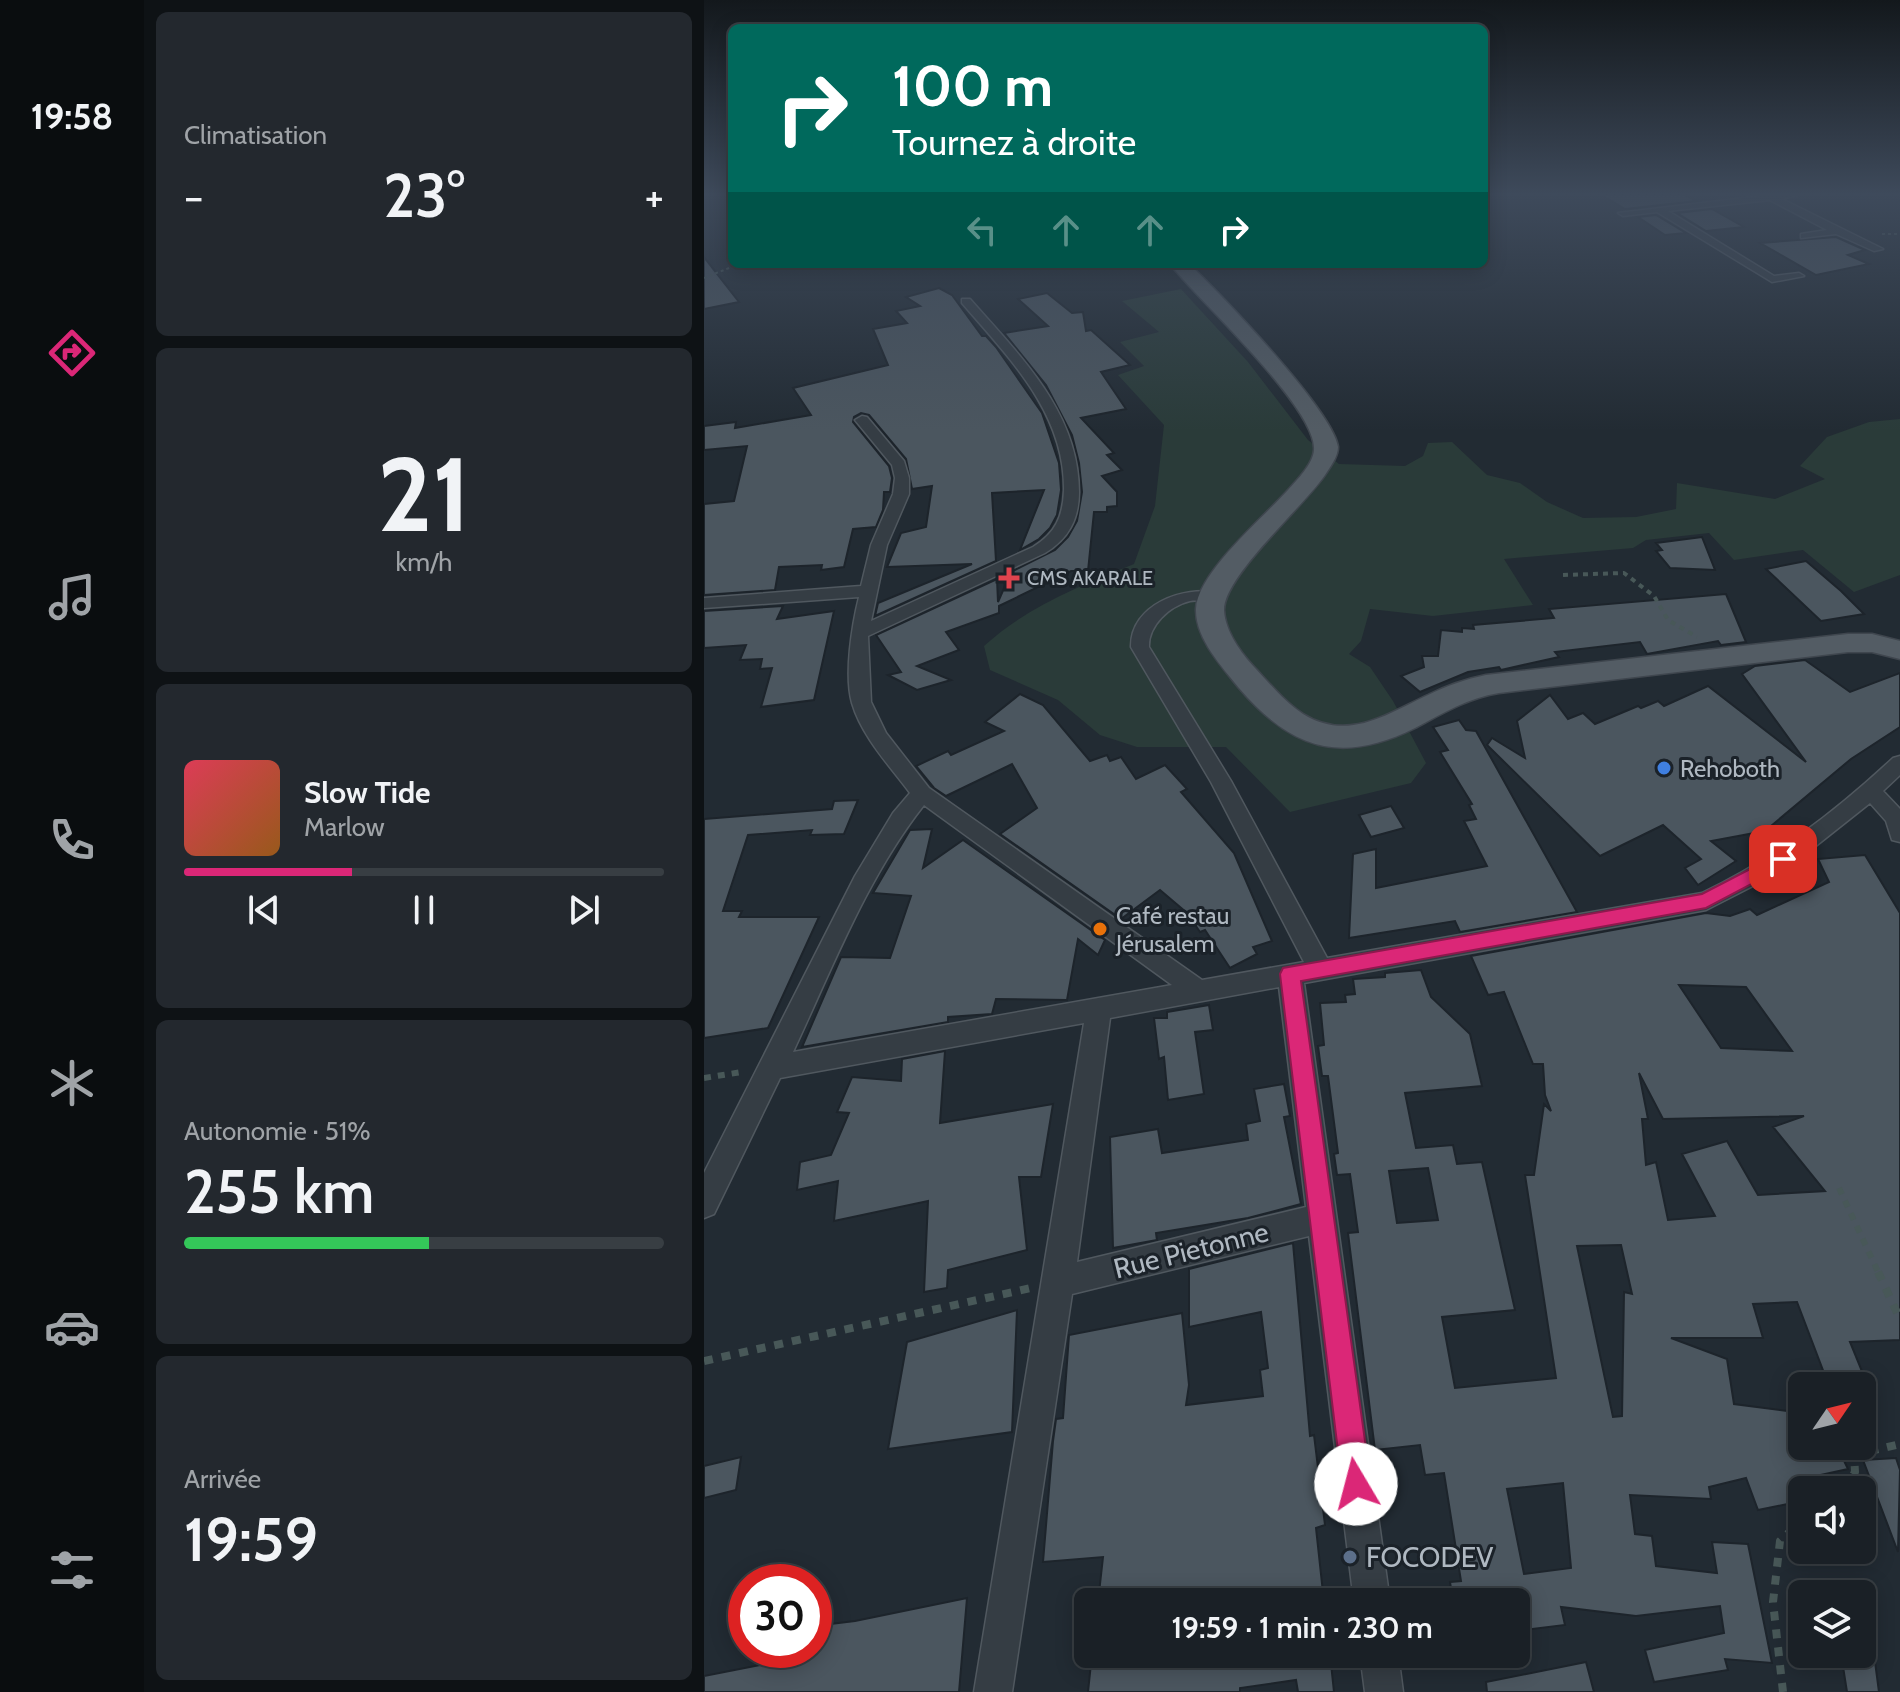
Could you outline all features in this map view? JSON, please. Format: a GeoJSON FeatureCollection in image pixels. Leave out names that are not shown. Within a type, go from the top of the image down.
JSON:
{"type":"FeatureCollection","features":[{"type":"Feature","properties":{"kind":"main road"},"geometry":{"type":"LineString","coordinates":[[1190,274],[1301,401],[1318,423],[1326,441],[1324,460],[1304,488],[1223,577],[1212,597],[1212,620],[1242,673],[1293,722],[1311,731],[1343,737],[1376,734],[1450,697],[1480,687],[1860,642],[1900,650]]}},
{"type":"Feature","properties":{"kind":"street"},"geometry":{"type":"LineString","coordinates":[[1764,274],[1772,279],[1799,276]]}},
{"type":"Feature","properties":{"kind":"street"},"geometry":{"type":"LineString","coordinates":[[859,633],[1039,550],[1059,537],[1068,520],[1072,473],[1057,418],[1039,386],[966,301]]}},
{"type":"Feature","properties":{"kind":"street"},"geometry":{"type":"LineString","coordinates":[[862,420],[899,464],[902,478],[901,494],[879,545],[859,633],[859,692],[864,713],[922,793],[1197,990]]}},
{"type":"Feature","properties":{"kind":"street"},"geometry":{"type":"LineString","coordinates":[[704,603],[867,591]]}},
{"type":"Feature","properties":{"kind":"street"},"geometry":{"type":"LineString","coordinates":[[1212,597],[1195,595],[1175,601],[1143,627],[1138,638],[1140,647],[1221,781],[1305,972],[1322,1218],[1370,1588]]}},
{"type":"Feature","properties":{"kind":"street"},"geometry":{"type":"LineString","coordinates":[[774,1067],[1706,901],[1764,872],[1871,791],[1900,763]]}},
{"type":"Feature","properties":{"kind":"street"},"geometry":{"type":"LineString","coordinates":[[1871,791],[1896,818],[1900,834]]}},
{"type":"Feature","properties":{"kind":"street"},"geometry":{"type":"LineString","coordinates":[[704,1204],[863,882],[901,819],[922,793]]}},
{"type":"Feature","properties":{"kind":"street"},"geometry":{"type":"LineString","coordinates":[[993,1692],[1059,1282],[1099,1008]]}},
{"type":"Feature","properties":{"kind":"street","name":"Rue Pietonne"},"geometry":{"type":"LineString","coordinates":[[1059,1282],[1322,1218]]}},
{"type":"Feature","properties":{"kind":"street"},"geometry":{"type":"LineString","coordinates":[[1381,1668],[1384,1692]]}},
{"type":"Feature","properties":{"kind":"path"},"geometry":{"type":"LineString","coordinates":[[1563,575],[1624,573],[1654,596],[1668,620],[1734,655]]}},
{"type":"Feature","properties":{"kind":"path"},"geometry":{"type":"LineString","coordinates":[[1839,1188],[1900,1319]]}},
{"type":"Feature","properties":{"kind":"path"},"geometry":{"type":"LineString","coordinates":[[704,1361],[1059,1282]]}},
{"type":"Feature","properties":{"kind":"path"},"geometry":{"type":"LineString","coordinates":[[1853,1476],[1854,1455],[1900,1444]]}},
{"type":"Feature","properties":{"kind":"path"},"geometry":{"type":"LineString","coordinates":[[1783,1692],[1773,1602],[1780,1541],[1788,1533]]}},
{"type":"Feature","properties":{"kind":"shaded area"},"geometry":{"type":"Polygon","coordinates":[[[1181,289],[1248,362],[1308,440],[1339,464],[1405,466],[1423,456],[1428,443],[1452,442],[1487,475],[1520,483],[1547,502],[1583,518],[1636,517],[1676,509],[1677,483],[1775,499],[1825,479],[1800,466],[1827,437],[1869,422],[1900,419],[1900,575],[1854,592],[1803,550],[1734,560],[1709,533],[1646,540],[1633,548],[1504,559],[1533,605],[1433,616],[1370,609],[1361,641],[1349,654],[1370,667],[1393,701],[1426,763],[1411,783],[1290,812],[1226,747],[1137,747],[1100,735],[1058,700],[990,670],[984,646],[1037,608],[1134,564],[1155,506],[1164,425],[1118,375],[1144,366],[1120,342],[1159,332],[1122,301],[1181,289]]]}},
{"type":"Feature","properties":{"kind":"building"},"geometry":{"type":"Polygon","coordinates":[[[704,274],[717,274],[739,302],[704,309],[704,274]]]}},
{"type":"Feature","properties":{"kind":"building"},"geometry":{"type":"Polygon","coordinates":[[[939,288],[952,295],[982,336],[986,336],[996,347],[1042,413],[1059,463],[1061,490],[1057,515],[1050,528],[1020,550],[1044,490],[992,493],[996,561],[875,616],[878,603],[972,564],[887,567],[901,533],[926,527],[932,486],[912,489],[906,459],[869,415],[861,413],[854,417],[853,422],[889,466],[892,478],[890,492],[884,492],[883,510],[876,527],[853,529],[844,567],[821,570],[822,565],[779,567],[775,590],[704,595],[704,504],[734,501],[747,446],[704,450],[704,426],[736,422],[735,428],[811,415],[793,388],[888,365],[873,329],[907,323],[896,311],[920,306],[906,297],[939,288]]]}},
{"type":"Feature","properties":{"kind":"building"},"geometry":{"type":"Polygon","coordinates":[[[1047,293],[1072,313],[1083,312],[1086,331],[1091,330],[1130,365],[1101,372],[1126,409],[1081,418],[1114,453],[1107,455],[1122,470],[1102,476],[1117,492],[1117,506],[1107,507],[1107,512],[1094,512],[1088,571],[1071,571],[999,606],[999,613],[946,632],[959,650],[917,666],[951,680],[917,690],[888,675],[901,672],[876,635],[997,579],[998,602],[1011,572],[1055,550],[1068,537],[1077,521],[1082,492],[1072,435],[1046,385],[1004,333],[1048,326],[1018,299],[1047,293]]]}},
{"type":"Feature","properties":{"kind":"building"},"geometry":{"type":"Polygon","coordinates":[[[1702,537],[1715,570],[1670,568],[1656,551],[1662,550],[1656,543],[1702,537]]]}},
{"type":"Feature","properties":{"kind":"building"},"geometry":{"type":"Polygon","coordinates":[[[1806,561],[1864,614],[1821,621],[1766,569],[1806,561]]]}},
{"type":"Feature","properties":{"kind":"building"},"geometry":{"type":"Polygon","coordinates":[[[1726,594],[1746,642],[1721,645],[1718,641],[1647,654],[1640,642],[1555,652],[1559,657],[1501,670],[1499,667],[1468,672],[1420,692],[1401,676],[1424,667],[1422,656],[1438,656],[1441,630],[1462,632],[1462,628],[1474,629],[1473,625],[1554,618],[1549,609],[1726,594]]]}},
{"type":"Feature","properties":{"kind":"building"},"geometry":{"type":"Polygon","coordinates":[[[783,606],[777,619],[834,611],[814,700],[761,707],[772,668],[760,669],[762,659],[740,660],[746,645],[704,648],[704,611],[783,606]]]}},
{"type":"Feature","properties":{"kind":"building"},"geometry":{"type":"Polygon","coordinates":[[[1805,660],[1850,692],[1900,673],[1900,727],[1851,759],[1765,831],[1711,841],[1736,861],[1698,885],[1685,868],[1701,859],[1663,825],[1600,856],[1487,745],[1492,738],[1525,758],[1517,721],[1550,695],[1568,719],[1583,713],[1595,724],[1638,706],[1641,708],[1658,701],[1664,706],[1708,686],[1806,762],[1742,674],[1755,666],[1805,660]]]}},
{"type":"Feature","properties":{"kind":"building"},"geometry":{"type":"Polygon","coordinates":[[[1020,694],[1043,705],[1090,761],[1107,755],[1110,761],[1121,757],[1136,779],[1165,765],[1187,789],[1181,792],[1234,853],[1272,941],[1253,947],[1257,954],[1230,968],[1205,930],[1200,932],[1187,913],[1160,890],[1121,919],[1000,834],[1037,808],[1012,764],[946,796],[934,788],[916,766],[948,751],[951,755],[1004,731],[985,722],[1020,694]]]}},
{"type":"Feature","properties":{"kind":"building"},"geometry":{"type":"Polygon","coordinates":[[[1459,720],[1466,730],[1476,731],[1577,912],[1460,932],[1455,921],[1349,938],[1353,854],[1376,849],[1376,888],[1487,866],[1464,821],[1476,819],[1469,805],[1472,804],[1440,752],[1448,750],[1433,727],[1459,720]]]}},
{"type":"Feature","properties":{"kind":"building"},"geometry":{"type":"Polygon","coordinates":[[[858,800],[844,834],[810,835],[812,830],[748,835],[723,911],[742,911],[739,917],[819,917],[768,1028],[704,1038],[704,819],[832,809],[834,801],[858,800]]]}},
{"type":"Feature","properties":{"kind":"building"},"geometry":{"type":"Polygon","coordinates":[[[1391,806],[1404,828],[1371,837],[1359,815],[1391,806]]]}},
{"type":"Feature","properties":{"kind":"building"},"geometry":{"type":"Polygon","coordinates":[[[932,829],[923,868],[963,840],[1105,940],[1098,955],[1078,939],[1067,1000],[996,999],[992,1014],[948,1017],[948,1022],[802,1047],[841,957],[890,958],[911,896],[873,893],[910,830],[932,829]]]}},
{"type":"Feature","properties":{"kind":"building"},"geometry":{"type":"Polygon","coordinates":[[[1865,855],[1900,913],[1900,1340],[1850,1342],[1862,1372],[1824,1372],[1797,1302],[1753,1304],[1763,1338],[1671,1338],[1727,1359],[1734,1404],[1788,1411],[1788,1460],[1844,1460],[1848,1469],[1816,1476],[1788,1476],[1788,1504],[1758,1510],[1746,1478],[1709,1487],[1711,1499],[1630,1495],[1635,1534],[1652,1536],[1656,1566],[1717,1573],[1712,1542],[1748,1544],[1772,1663],[1725,1659],[1728,1670],[1654,1682],[1645,1650],[1724,1633],[1720,1606],[1636,1616],[1561,1607],[1565,1625],[1530,1629],[1530,1588],[1451,1588],[1450,1582],[1461,1581],[1444,1473],[1425,1475],[1420,1445],[1375,1450],[1348,1233],[1358,1232],[1350,1174],[1337,1175],[1334,1154],[1338,1153],[1328,1076],[1322,1076],[1318,1046],[1324,1045],[1320,1003],[1346,1002],[1345,995],[1355,994],[1353,979],[1421,970],[1431,997],[1470,1034],[1482,1086],[1405,1093],[1416,1148],[1453,1145],[1457,1164],[1482,1162],[1515,1310],[1442,1317],[1455,1388],[1556,1378],[1525,1175],[1534,1175],[1544,1104],[1551,1111],[1545,1095],[1543,1064],[1533,1064],[1504,992],[1488,995],[1471,956],[1706,913],[1730,916],[1750,909],[1757,915],[1829,882],[1818,859],[1865,855]],[[1679,985],[1721,1048],[1792,1051],[1746,987],[1679,985]],[[1639,1073],[1648,1119],[1642,1119],[1646,1165],[1656,1162],[1668,1220],[1715,1216],[1682,1154],[1727,1141],[1758,1195],[1825,1191],[1773,1127],[1804,1116],[1663,1119],[1639,1073]],[[1428,1168],[1389,1171],[1397,1223],[1438,1220],[1428,1168]],[[1621,1245],[1577,1246],[1613,1417],[1622,1416],[1624,1292],[1632,1294],[1621,1245]],[[1563,1483],[1507,1489],[1524,1574],[1571,1568],[1563,1483]]]}},
{"type":"Feature","properties":{"kind":"building"},"geometry":{"type":"Polygon","coordinates":[[[1209,1005],[1213,1030],[1195,1032],[1204,1094],[1168,1100],[1164,1057],[1159,1059],[1154,1018],[1167,1018],[1167,1012],[1209,1005]]]}},
{"type":"Feature","properties":{"kind":"building"},"geometry":{"type":"Polygon","coordinates":[[[945,1051],[940,1123],[1053,1104],[1041,1177],[1019,1177],[1027,1250],[948,1270],[947,1288],[924,1292],[928,1201],[834,1221],[838,1181],[797,1190],[800,1162],[831,1155],[849,1113],[837,1112],[852,1077],[901,1081],[902,1059],[945,1051]]]}},
{"type":"Feature","properties":{"kind":"building"},"geometry":{"type":"Polygon","coordinates":[[[1284,1084],[1290,1116],[1284,1117],[1301,1204],[1248,1218],[1156,1233],[1157,1240],[1113,1248],[1110,1137],[1158,1129],[1162,1153],[1248,1140],[1246,1124],[1260,1121],[1254,1089],[1284,1084]]]}},
{"type":"Feature","properties":{"kind":"building"},"geometry":{"type":"Polygon","coordinates":[[[1293,1243],[1310,1436],[1314,1435],[1325,1525],[1316,1528],[1322,1588],[1100,1588],[1103,1557],[1043,1562],[1053,1441],[1056,1419],[1063,1418],[1069,1335],[1182,1313],[1189,1385],[1186,1405],[1263,1396],[1260,1370],[1268,1368],[1261,1312],[1189,1327],[1189,1269],[1293,1243]]]}},
{"type":"Feature","properties":{"kind":"building"},"geometry":{"type":"Polygon","coordinates":[[[1017,1310],[1012,1432],[888,1449],[907,1342],[1017,1310]]]}},
{"type":"Feature","properties":{"kind":"building"},"geometry":{"type":"Polygon","coordinates":[[[741,1457],[736,1490],[704,1498],[704,1466],[741,1457]]]}},
{"type":"Feature","properties":{"kind":"building"},"geometry":{"type":"Polygon","coordinates":[[[1896,1458],[1900,1470],[1898,1552],[1876,1494],[1876,1476],[1869,1476],[1863,1460],[1896,1458]]]}},
{"type":"Feature","properties":{"kind":"building"},"geometry":{"type":"Polygon","coordinates":[[[967,1598],[959,1692],[704,1692],[704,1676],[745,1668],[832,1668],[832,1624],[967,1598]]]}},
{"type":"Feature","properties":{"kind":"building"},"geometry":{"type":"Polygon","coordinates":[[[1586,1662],[1594,1692],[1487,1692],[1486,1682],[1586,1662]]]}},
{"type":"Feature","properties":{"kind":"building"},"geometry":{"type":"Polygon","coordinates":[[[1091,1668],[1331,1668],[1334,1692],[1298,1692],[1296,1680],[1240,1688],[1240,1692],[1088,1692],[1091,1668]]]}},
{"type":"Feature","properties":{"kind":"building"},"geometry":{"type":"Polygon","coordinates":[[[1843,1668],[1876,1668],[1879,1692],[1847,1692],[1843,1668]]]}},
{"type":"Feature","properties":{"kind":"place","name":"CMS AKARALE"},"geometry":{"type":"Point","coordinates":[1009,578]}},
{"type":"Feature","properties":{"kind":"place","name":"Rehoboth"},"geometry":{"type":"Point","coordinates":[1664,768]}},
{"type":"Feature","properties":{"kind":"place","name":"Café restau Jérusalem"},"geometry":{"type":"Point","coordinates":[1100,929]}},
{"type":"Feature","properties":{"kind":"place","name":"FOCODEV"},"geometry":{"type":"Point","coordinates":[1350,1557]}},
{"type":"Feature","properties":{"kind":"route"},"geometry":{"type":"LineString","coordinates":[[1356,1484],[1290,974],[1706,901],[1783,859]]}}]}
